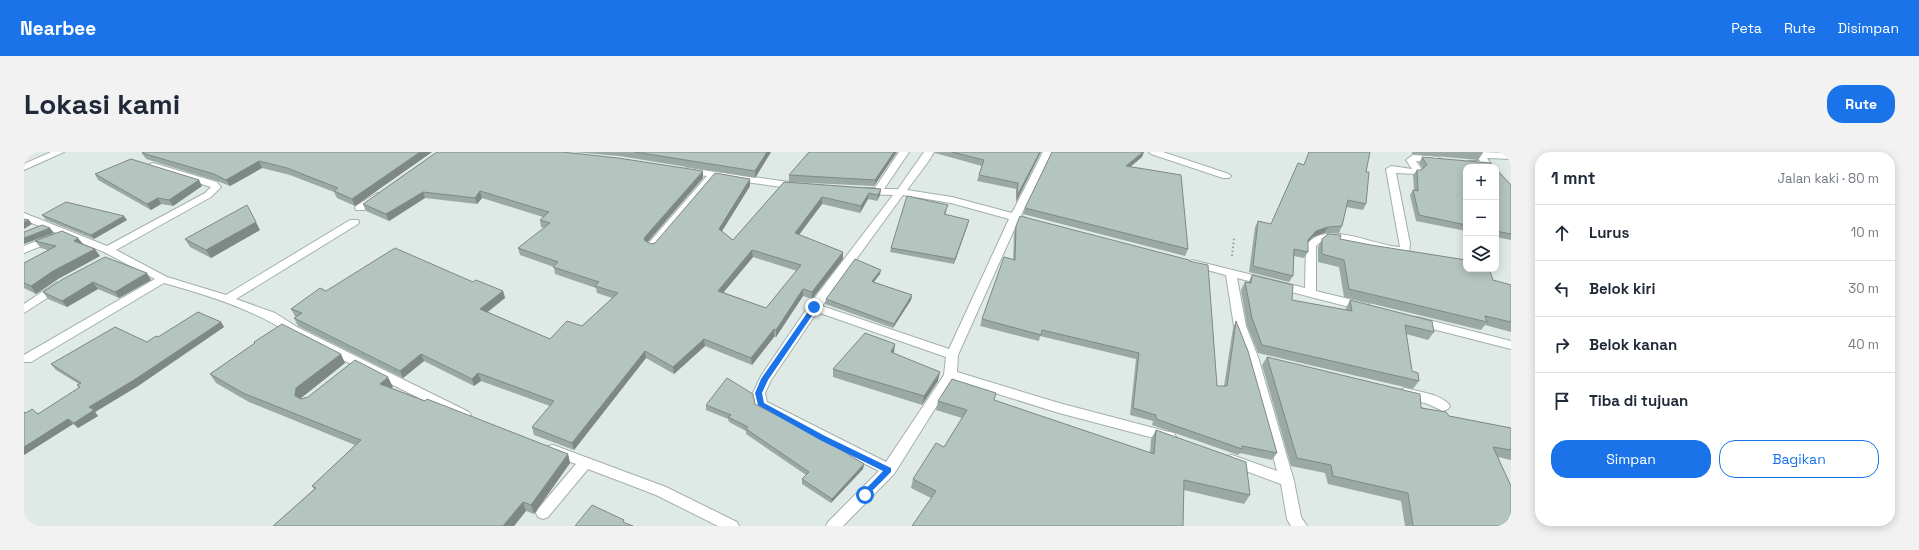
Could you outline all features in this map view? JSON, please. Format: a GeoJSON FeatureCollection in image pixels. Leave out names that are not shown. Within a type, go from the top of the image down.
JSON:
{"type":"FeatureCollection","features":[{"type":"Feature","properties":{"kind":"street"},"geometry":{"type":"LineString","coordinates":[[24,167],[58,152]]}},
{"type":"Feature","properties":{"kind":"street"},"geometry":{"type":"LineString","coordinates":[[878,191],[904,152]]}},
{"type":"Feature","properties":{"kind":"street"},"geometry":{"type":"LineString","coordinates":[[889,470],[823,438],[761,405],[759,393],[764,379],[814,307],[925,160],[929,152]]}},
{"type":"Feature","properties":{"kind":"street"},"geometry":{"type":"LineString","coordinates":[[833,526],[889,470],[950,375],[952,355],[1015,217],[1048,152]]}},
{"type":"Feature","properties":{"kind":"street"},"geometry":{"type":"LineString","coordinates":[[1154,152],[1226,176]]}},
{"type":"Feature","properties":{"kind":"street"},"geometry":{"type":"LineString","coordinates":[[1480,153],[1511,156]]}},
{"type":"Feature","properties":{"kind":"street"},"geometry":{"type":"LineString","coordinates":[[1460,162],[1486,164],[1480,153]]}},
{"type":"Feature","properties":{"kind":"street"},"geometry":{"type":"LineString","coordinates":[[1310,293],[1312,246],[1315,240],[1320,237],[1332,236],[1397,250],[1405,250],[1391,169],[1414,172],[1417,170],[1411,160],[1413,158],[1444,161]]}},
{"type":"Feature","properties":{"kind":"street"},"geometry":{"type":"LineString","coordinates":[[109,255],[213,192],[216,188],[214,184],[146,164]]}},
{"type":"Feature","properties":{"kind":"street"},"geometry":{"type":"LineString","coordinates":[[679,170],[808,187]]}},
{"type":"Feature","properties":{"kind":"street"},"geometry":{"type":"LineString","coordinates":[[651,247],[713,175]]}},
{"type":"Feature","properties":{"kind":"street"},"geometry":{"type":"LineString","coordinates":[[853,190],[900,192],[952,200],[1030,221]]}},
{"type":"Feature","properties":{"kind":"street"},"geometry":{"type":"LineString","coordinates":[[360,208],[385,191]]}},
{"type":"Feature","properties":{"kind":"street"},"geometry":{"type":"LineString","coordinates":[[24,216],[163,278],[271,316],[293,330],[476,420]]}},
{"type":"Feature","properties":{"kind":"street"},"geometry":{"type":"LineString","coordinates":[[226,300],[354,222]]}},
{"type":"Feature","properties":{"kind":"street"},"geometry":{"type":"LineString","coordinates":[[30,231],[43,225]]}},
{"type":"Feature","properties":{"kind":"street"},"geometry":{"type":"LineString","coordinates":[[24,250],[65,234]]}},
{"type":"Feature","properties":{"kind":"street"},"geometry":{"type":"LineString","coordinates":[[1179,260],[1380,311]]}},
{"type":"Feature","properties":{"kind":"street"},"geometry":{"type":"LineString","coordinates":[[1231,273],[1240,326],[1252,357],[1287,480],[1294,519],[1300,526]]}},
{"type":"Feature","properties":{"kind":"street"},"geometry":{"type":"LineString","coordinates":[[27,358],[163,278]]}},
{"type":"Feature","properties":{"kind":"street"},"geometry":{"type":"LineString","coordinates":[[24,309],[68,279]]}},
{"type":"Feature","properties":{"kind":"street"},"geometry":{"type":"LineString","coordinates":[[814,307],[952,355]]}},
{"type":"Feature","properties":{"kind":"street"},"geometry":{"type":"LineString","coordinates":[[1403,317],[1511,344]]}},
{"type":"Feature","properties":{"kind":"street"},"geometry":{"type":"LineString","coordinates":[[1252,357],[1267,361]]}},
{"type":"Feature","properties":{"kind":"street"},"geometry":{"type":"LineString","coordinates":[[346,371],[358,362]]}},
{"type":"Feature","properties":{"kind":"street"},"geometry":{"type":"LineString","coordinates":[[950,375],[1059,408],[1165,435],[1179,440]]}},
{"type":"Feature","properties":{"kind":"street"},"geometry":{"type":"LineString","coordinates":[[1395,391],[1432,400],[1443,406]]}},
{"type":"Feature","properties":{"kind":"street"},"geometry":{"type":"LineString","coordinates":[[542,445],[661,491],[732,526]]}},
{"type":"Feature","properties":{"kind":"street"},"geometry":{"type":"LineString","coordinates":[[1222,456],[1287,480]]}},
{"type":"Feature","properties":{"kind":"street"},"geometry":{"type":"LineString","coordinates":[[543,513],[586,462]]}},
{"type":"Feature","properties":{"kind":"building"},"geometry":{"type":"Polygon","coordinates":[[[420,152],[352,199],[334,191],[338,188],[287,168],[259,161],[226,180],[214,174],[142,153],[420,152]]]}},
{"type":"Feature","properties":{"kind":"building"},"geometry":{"type":"Polygon","coordinates":[[[437,152],[562,152],[618,158],[703,171],[645,237],[644,240],[651,244],[655,243],[715,173],[750,179],[719,229],[733,240],[784,182],[881,189],[878,195],[869,193],[861,206],[822,197],[795,233],[843,252],[812,292],[803,289],[776,330],[774,329],[751,358],[704,339],[673,367],[645,351],[572,443],[532,427],[554,401],[478,373],[472,379],[421,354],[400,371],[294,318],[302,313],[291,309],[320,288],[326,291],[395,248],[473,282],[476,280],[503,291],[480,309],[550,339],[567,321],[582,326],[618,293],[595,286],[599,282],[553,267],[558,262],[518,248],[550,223],[540,220],[549,212],[480,191],[475,198],[423,192],[386,214],[363,204],[437,152]],[[752,250],[718,291],[766,308],[801,265],[752,250]]]}},
{"type":"Feature","properties":{"kind":"building"},"geometry":{"type":"Polygon","coordinates":[[[635,152],[767,152],[755,171],[635,152]]]}},
{"type":"Feature","properties":{"kind":"building"},"geometry":{"type":"Polygon","coordinates":[[[809,152],[894,152],[875,180],[789,175],[809,152]]]}},
{"type":"Feature","properties":{"kind":"building"},"geometry":{"type":"Polygon","coordinates":[[[952,152],[1040,152],[1017,196],[1018,183],[979,175],[984,160],[952,152]]]}},
{"type":"Feature","properties":{"kind":"building"},"geometry":{"type":"Polygon","coordinates":[[[1052,152],[1143,152],[1126,166],[1181,175],[1188,249],[1025,208],[1052,152]]]}},
{"type":"Feature","properties":{"kind":"building"},"geometry":{"type":"Polygon","coordinates":[[[1309,152],[1370,152],[1366,172],[1369,172],[1366,204],[1348,200],[1342,226],[1328,227],[1316,231],[1308,240],[1308,252],[1294,249],[1293,276],[1253,266],[1258,221],[1271,224],[1298,163],[1304,165],[1309,152]]]}},
{"type":"Feature","properties":{"kind":"building"},"geometry":{"type":"Polygon","coordinates":[[[1422,157],[1492,164],[1463,164],[1463,224],[1419,215],[1413,190],[1418,191],[1417,170],[1421,170],[1427,165],[1422,157]]]}},
{"type":"Feature","properties":{"kind":"building"},"geometry":{"type":"Polygon","coordinates":[[[131,159],[199,180],[169,200],[158,198],[147,204],[95,174],[131,159]]]}},
{"type":"Feature","properties":{"kind":"building"},"geometry":{"type":"Polygon","coordinates":[[[1499,172],[1511,185],[1511,234],[1499,232],[1499,172]]]}},
{"type":"Feature","properties":{"kind":"building"},"geometry":{"type":"Polygon","coordinates":[[[907,196],[948,205],[944,214],[969,220],[955,259],[891,248],[907,196]]]}},
{"type":"Feature","properties":{"kind":"building"},"geometry":{"type":"Polygon","coordinates":[[[66,202],[124,216],[91,235],[42,215],[66,202]]]}},
{"type":"Feature","properties":{"kind":"building"},"geometry":{"type":"Polygon","coordinates":[[[247,205],[256,222],[206,250],[185,239],[247,205]]]}},
{"type":"Feature","properties":{"kind":"building"},"geometry":{"type":"Polygon","coordinates":[[[1020,216],[1208,265],[1217,386],[1227,386],[1236,321],[1248,351],[1277,453],[1242,446],[1242,449],[1156,419],[1156,415],[1133,408],[1139,353],[1042,330],[1041,335],[982,319],[1004,257],[1015,260],[1016,226],[1020,216]]]}},
{"type":"Feature","properties":{"kind":"building"},"geometry":{"type":"Polygon","coordinates":[[[42,225],[50,228],[24,238],[24,232],[42,225]]]}},
{"type":"Feature","properties":{"kind":"building"},"geometry":{"type":"Polygon","coordinates":[[[62,231],[78,238],[74,241],[95,249],[53,271],[31,286],[24,283],[24,263],[56,246],[35,241],[62,231]]]}},
{"type":"Feature","properties":{"kind":"building"},"geometry":{"type":"Polygon","coordinates":[[[1328,234],[1341,235],[1340,239],[1463,260],[1463,272],[1490,272],[1493,280],[1511,285],[1511,322],[1485,316],[1487,322],[1349,289],[1344,260],[1322,254],[1322,239],[1328,234]]]}},
{"type":"Feature","properties":{"kind":"building"},"geometry":{"type":"Polygon","coordinates":[[[105,257],[147,273],[115,292],[93,282],[62,301],[43,292],[63,279],[105,257]]]}},
{"type":"Feature","properties":{"kind":"building"},"geometry":{"type":"Polygon","coordinates":[[[855,259],[881,270],[872,281],[873,282],[912,295],[894,324],[826,299],[855,259]]]}},
{"type":"Feature","properties":{"kind":"building"},"geometry":{"type":"Polygon","coordinates":[[[1252,275],[1293,285],[1292,300],[1352,311],[1350,300],[1432,321],[1434,332],[1405,325],[1412,371],[1418,373],[1419,381],[1262,345],[1252,318],[1245,282],[1251,283],[1252,275]]]}},
{"type":"Feature","properties":{"kind":"building"},"geometry":{"type":"Polygon","coordinates":[[[198,312],[221,322],[134,380],[89,407],[94,410],[74,423],[68,419],[24,447],[24,412],[26,413],[32,409],[38,414],[80,387],[77,385],[81,383],[51,364],[115,327],[147,342],[156,336],[158,337],[198,312]]]}},
{"type":"Feature","properties":{"kind":"building"},"geometry":{"type":"Polygon","coordinates":[[[282,324],[341,354],[296,388],[295,396],[301,399],[308,397],[355,360],[388,377],[380,384],[425,401],[427,399],[568,454],[531,505],[523,502],[503,526],[273,526],[316,488],[312,486],[361,440],[243,393],[210,374],[282,324]]]}},
{"type":"Feature","properties":{"kind":"building"},"geometry":{"type":"Polygon","coordinates":[[[865,333],[895,344],[891,352],[940,372],[924,396],[833,369],[865,333]]]}},
{"type":"Feature","properties":{"kind":"building"},"geometry":{"type":"Polygon","coordinates":[[[1267,357],[1420,394],[1421,408],[1446,412],[1449,416],[1511,428],[1511,450],[1493,447],[1511,486],[1511,526],[1413,526],[1408,493],[1333,476],[1331,465],[1297,458],[1267,357]]]}},
{"type":"Feature","properties":{"kind":"building"},"geometry":{"type":"Polygon","coordinates":[[[727,378],[753,394],[755,404],[825,440],[864,464],[832,499],[802,479],[809,472],[746,429],[748,427],[728,417],[731,415],[706,405],[727,378]]]}},
{"type":"Feature","properties":{"kind":"building"},"geometry":{"type":"Polygon","coordinates":[[[952,379],[996,393],[994,400],[1154,454],[1156,430],[1246,462],[1250,495],[1184,480],[1183,526],[912,526],[936,491],[913,479],[936,443],[944,447],[967,410],[938,401],[952,379]]]}},
{"type":"Feature","properties":{"kind":"building"},"geometry":{"type":"Polygon","coordinates":[[[592,505],[624,520],[623,522],[633,526],[575,526],[592,505]]]}},
{"type":"Feature","properties":{"kind":"route"},"geometry":{"type":"LineString","coordinates":[[814,307],[764,379],[759,393],[761,405],[823,438],[889,470],[865,495]]}}]}
